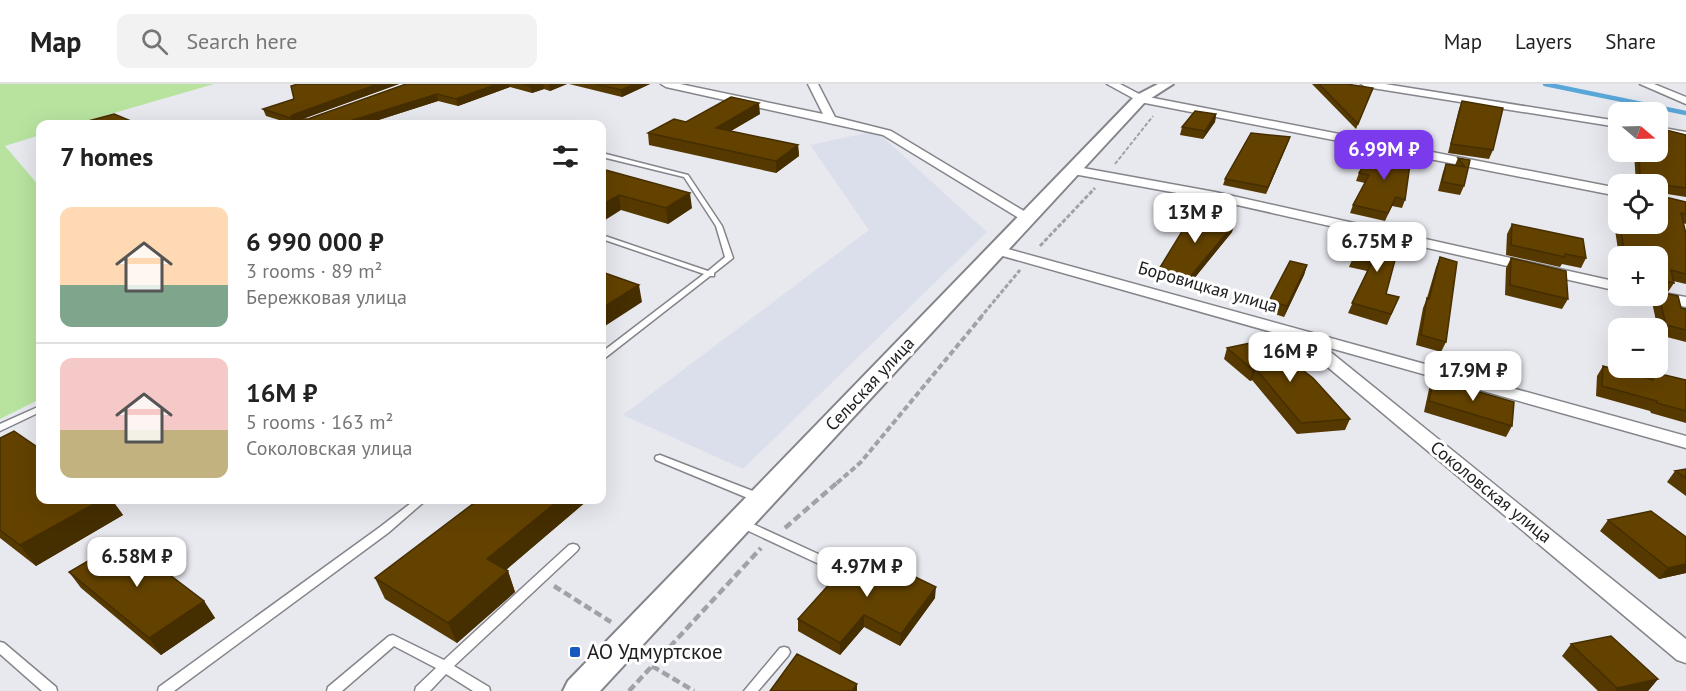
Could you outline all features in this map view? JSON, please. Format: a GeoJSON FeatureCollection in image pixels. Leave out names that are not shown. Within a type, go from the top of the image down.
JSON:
{"type":"FeatureCollection","features":[{"type":"Feature","properties":{"kind":"street"},"geometry":{"type":"LineString","coordinates":[[666,84],[867,127],[902,140],[1027,217]]}},
{"type":"Feature","properties":{"kind":"street"},"geometry":{"type":"LineString","coordinates":[[813,84],[830,118]]}},
{"type":"Feature","properties":{"kind":"street"},"geometry":{"type":"LineString","coordinates":[[1112,84],[1140,99],[1163,104],[1608,190]]}},
{"type":"Feature","properties":{"kind":"street","name":"Сельская улица"},"geometry":{"type":"LineString","coordinates":[[579,691],[1140,99],[1167,84]]}},
{"type":"Feature","properties":{"kind":"street"},"geometry":{"type":"LineString","coordinates":[[1366,84],[1608,122]]}},
{"type":"Feature","properties":{"kind":"street"},"geometry":{"type":"LineString","coordinates":[[1645,84],[1686,101]]}},
{"type":"Feature","properties":{"kind":"street"},"geometry":{"type":"LineString","coordinates":[[1668,132],[1686,135]]}},
{"type":"Feature","properties":{"kind":"street"},"geometry":{"type":"LineString","coordinates":[[1072,170],[1215,196],[1608,285]]}},
{"type":"Feature","properties":{"kind":"street","name":"Боровицкая улица"},"geometry":{"type":"LineString","coordinates":[[997,250],[1686,442]]}},
{"type":"Feature","properties":{"kind":"street"},"geometry":{"type":"LineString","coordinates":[[1668,298],[1686,302]]}},
{"type":"Feature","properties":{"kind":"street","name":"Соколовская улица"},"geometry":{"type":"LineString","coordinates":[[1295,332],[1686,653]]}},
{"type":"Feature","properties":{"kind":"lane"},"geometry":{"type":"LineString","coordinates":[[606,156],[686,176],[719,226],[729,258],[606,353]]}},
{"type":"Feature","properties":{"kind":"lane"},"geometry":{"type":"LineString","coordinates":[[606,238],[711,273]]}},
{"type":"Feature","properties":{"kind":"lane"},"geometry":{"type":"LineString","coordinates":[[0,428],[36,411]]}},
{"type":"Feature","properties":{"kind":"lane"},"geometry":{"type":"LineString","coordinates":[[660,458],[761,499]]}},
{"type":"Feature","properties":{"kind":"lane"},"geometry":{"type":"LineString","coordinates":[[164,691],[375,537],[416,504]]}},
{"type":"Feature","properties":{"kind":"lane"},"geometry":{"type":"LineString","coordinates":[[740,522],[823,561]]}},
{"type":"Feature","properties":{"kind":"lane"},"geometry":{"type":"LineString","coordinates":[[421,691],[573,548]]}},
{"type":"Feature","properties":{"kind":"lane"},"geometry":{"type":"LineString","coordinates":[[333,691],[393,640],[445,667],[484,691]]}},
{"type":"Feature","properties":{"kind":"lane"},"geometry":{"type":"LineString","coordinates":[[0,647],[51,691]]}},
{"type":"Feature","properties":{"kind":"lane"},"geometry":{"type":"LineString","coordinates":[[750,691],[784,652]]}},
{"type":"Feature","properties":{"kind":"path"},"geometry":{"type":"LineString","coordinates":[[629,691],[750,558],[861,462],[1029,258],[1106,176],[1163,104]]}},
{"type":"Feature","properties":{"kind":"path"},"geometry":{"type":"LineString","coordinates":[[541,577],[662,656]]}},
{"type":"Feature","properties":{"kind":"path"},"geometry":{"type":"LineString","coordinates":[[652,666],[693,691]]}},
{"type":"Feature","properties":{"kind":"shaded area"},"geometry":{"type":"Polygon","coordinates":[[[876,131],[987,232],[743,469],[623,415],[869,230],[810,145],[876,131]]]}},
{"type":"Feature","properties":{"kind":"green space"},"geometry":{"type":"Polygon","coordinates":[[[0,84],[214,84],[90,120],[36,120],[36,136],[5,146],[36,182],[36,401],[0,419],[0,84]]]}},
{"type":"Feature","properties":{"kind":"building"},"geometry":{"type":"Polygon","coordinates":[[[298,84],[378,84],[292,115],[290,118],[263,109],[294,99],[291,86],[298,84]]]}},
{"type":"Feature","properties":{"kind":"building"},"geometry":{"type":"Polygon","coordinates":[[[406,84],[497,84],[456,99],[437,94],[353,120],[294,119],[308,119],[406,84]]]}},
{"type":"Feature","properties":{"kind":"building"},"geometry":{"type":"Polygon","coordinates":[[[596,84],[634,84],[621,90],[596,84]]]}},
{"type":"Feature","properties":{"kind":"building"},"geometry":{"type":"Polygon","coordinates":[[[1319,84],[1346,84],[1373,88],[1358,124],[1319,84]]]}},
{"type":"Feature","properties":{"kind":"building"},"geometry":{"type":"Polygon","coordinates":[[[731,97],[759,103],[716,128],[798,145],[776,161],[648,133],[674,119],[686,122],[731,97]]]}},
{"type":"Feature","properties":{"kind":"building"},"geometry":{"type":"Polygon","coordinates":[[[1462,101],[1503,108],[1493,150],[1451,144],[1462,101]]]}},
{"type":"Feature","properties":{"kind":"building"},"geometry":{"type":"Polygon","coordinates":[[[1195,111],[1216,114],[1205,131],[1182,127],[1195,111]]]}},
{"type":"Feature","properties":{"kind":"building"},"geometry":{"type":"Polygon","coordinates":[[[114,114],[128,120],[92,120],[114,114]]]}},
{"type":"Feature","properties":{"kind":"building"},"geometry":{"type":"Polygon","coordinates":[[[1668,130],[1686,135],[1686,188],[1668,186],[1668,174],[1640,174],[1639,162],[1668,162],[1668,130]]]}},
{"type":"Feature","properties":{"kind":"building"},"geometry":{"type":"Polygon","coordinates":[[[1251,133],[1290,137],[1268,187],[1225,179],[1251,133]]]}},
{"type":"Feature","properties":{"kind":"building"},"geometry":{"type":"Polygon","coordinates":[[[1373,149],[1411,157],[1405,200],[1396,197],[1388,213],[1353,205],[1369,175],[1359,173],[1373,149]]]}},
{"type":"Feature","properties":{"kind":"building"},"geometry":{"type":"Polygon","coordinates":[[[1458,158],[1470,160],[1464,186],[1442,182],[1446,164],[1465,167],[1458,158]]]}},
{"type":"Feature","properties":{"kind":"building"},"geometry":{"type":"Polygon","coordinates":[[[606,170],[690,193],[666,208],[619,195],[606,203],[606,170]]]}},
{"type":"Feature","properties":{"kind":"building"},"geometry":{"type":"Polygon","coordinates":[[[1668,198],[1686,202],[1686,214],[1681,213],[1686,234],[1686,274],[1671,270],[1674,283],[1668,282],[1668,246],[1623,246],[1622,234],[1668,234],[1668,198]]]}},
{"type":"Feature","properties":{"kind":"building"},"geometry":{"type":"Polygon","coordinates":[[[1197,213],[1235,223],[1190,277],[1159,269],[1186,225],[1197,213]]]}},
{"type":"Feature","properties":{"kind":"building"},"geometry":{"type":"Polygon","coordinates":[[[1512,224],[1583,239],[1586,258],[1565,254],[1565,257],[1511,245],[1512,224]]]}},
{"type":"Feature","properties":{"kind":"building"},"geometry":{"type":"Polygon","coordinates":[[[1364,232],[1399,245],[1386,294],[1399,297],[1391,314],[1352,303],[1372,262],[1353,257],[1364,232]]]}},
{"type":"Feature","properties":{"kind":"building"},"geometry":{"type":"Polygon","coordinates":[[[1440,257],[1457,262],[1446,342],[1421,335],[1427,298],[1429,299],[1440,257]]]}},
{"type":"Feature","properties":{"kind":"building"},"geometry":{"type":"Polygon","coordinates":[[[1511,258],[1566,271],[1568,299],[1510,285],[1511,258]]]}},
{"type":"Feature","properties":{"kind":"building"},"geometry":{"type":"Polygon","coordinates":[[[1290,261],[1307,265],[1287,306],[1269,301],[1290,261]]]}},
{"type":"Feature","properties":{"kind":"building"},"geometry":{"type":"Polygon","coordinates":[[[606,273],[639,285],[606,306],[606,273]]]}},
{"type":"Feature","properties":{"kind":"building"},"geometry":{"type":"Polygon","coordinates":[[[1668,294],[1678,296],[1681,308],[1686,309],[1686,330],[1668,326],[1668,318],[1664,318],[1661,306],[1668,306],[1668,294]]]}},
{"type":"Feature","properties":{"kind":"building"},"geometry":{"type":"Polygon","coordinates":[[[1264,340],[1313,378],[1350,419],[1301,423],[1256,369],[1253,370],[1227,348],[1264,340]]]}},
{"type":"Feature","properties":{"kind":"building"},"geometry":{"type":"Polygon","coordinates":[[[1603,366],[1608,367],[1608,378],[1653,380],[1653,378],[1668,378],[1668,376],[1686,380],[1686,411],[1657,403],[1657,401],[1602,386],[1603,366]]]}},
{"type":"Feature","properties":{"kind":"building"},"geometry":{"type":"Polygon","coordinates":[[[1434,379],[1514,402],[1512,426],[1429,401],[1434,379]]]}},
{"type":"Feature","properties":{"kind":"building"},"geometry":{"type":"Polygon","coordinates":[[[14,431],[36,446],[36,504],[94,504],[20,545],[0,530],[0,438],[14,431]]]}},
{"type":"Feature","properties":{"kind":"building"},"geometry":{"type":"Polygon","coordinates":[[[1686,469],[1686,478],[1675,471],[1686,469]]]}},
{"type":"Feature","properties":{"kind":"building"},"geometry":{"type":"Polygon","coordinates":[[[473,504],[554,504],[487,559],[508,571],[448,623],[375,578],[473,504]]]}},
{"type":"Feature","properties":{"kind":"building"},"geometry":{"type":"Polygon","coordinates":[[[1651,511],[1686,537],[1686,564],[1668,568],[1608,520],[1651,511]]]}},
{"type":"Feature","properties":{"kind":"building"},"geometry":{"type":"Polygon","coordinates":[[[124,540],[204,601],[149,638],[69,572],[124,540]]]}},
{"type":"Feature","properties":{"kind":"building"},"geometry":{"type":"Polygon","coordinates":[[[860,550],[936,587],[901,634],[864,615],[840,643],[798,619],[860,550]]]}},
{"type":"Feature","properties":{"kind":"building"},"geometry":{"type":"Polygon","coordinates":[[[1611,636],[1658,679],[1617,688],[1571,644],[1611,636]]]}},
{"type":"Feature","properties":{"kind":"building"},"geometry":{"type":"Polygon","coordinates":[[[797,654],[857,684],[852,691],[770,691],[797,654]]]}},
{"type":"Feature","properties":{"kind":"waterway"},"geometry":{"type":"LineString","coordinates":[[1545,84],[1686,113]]}},
{"type":"Feature","properties":{"kind":"place","name":"АО Удмуртское"},"geometry":{"type":"Point","coordinates":[575,652]}}]}
